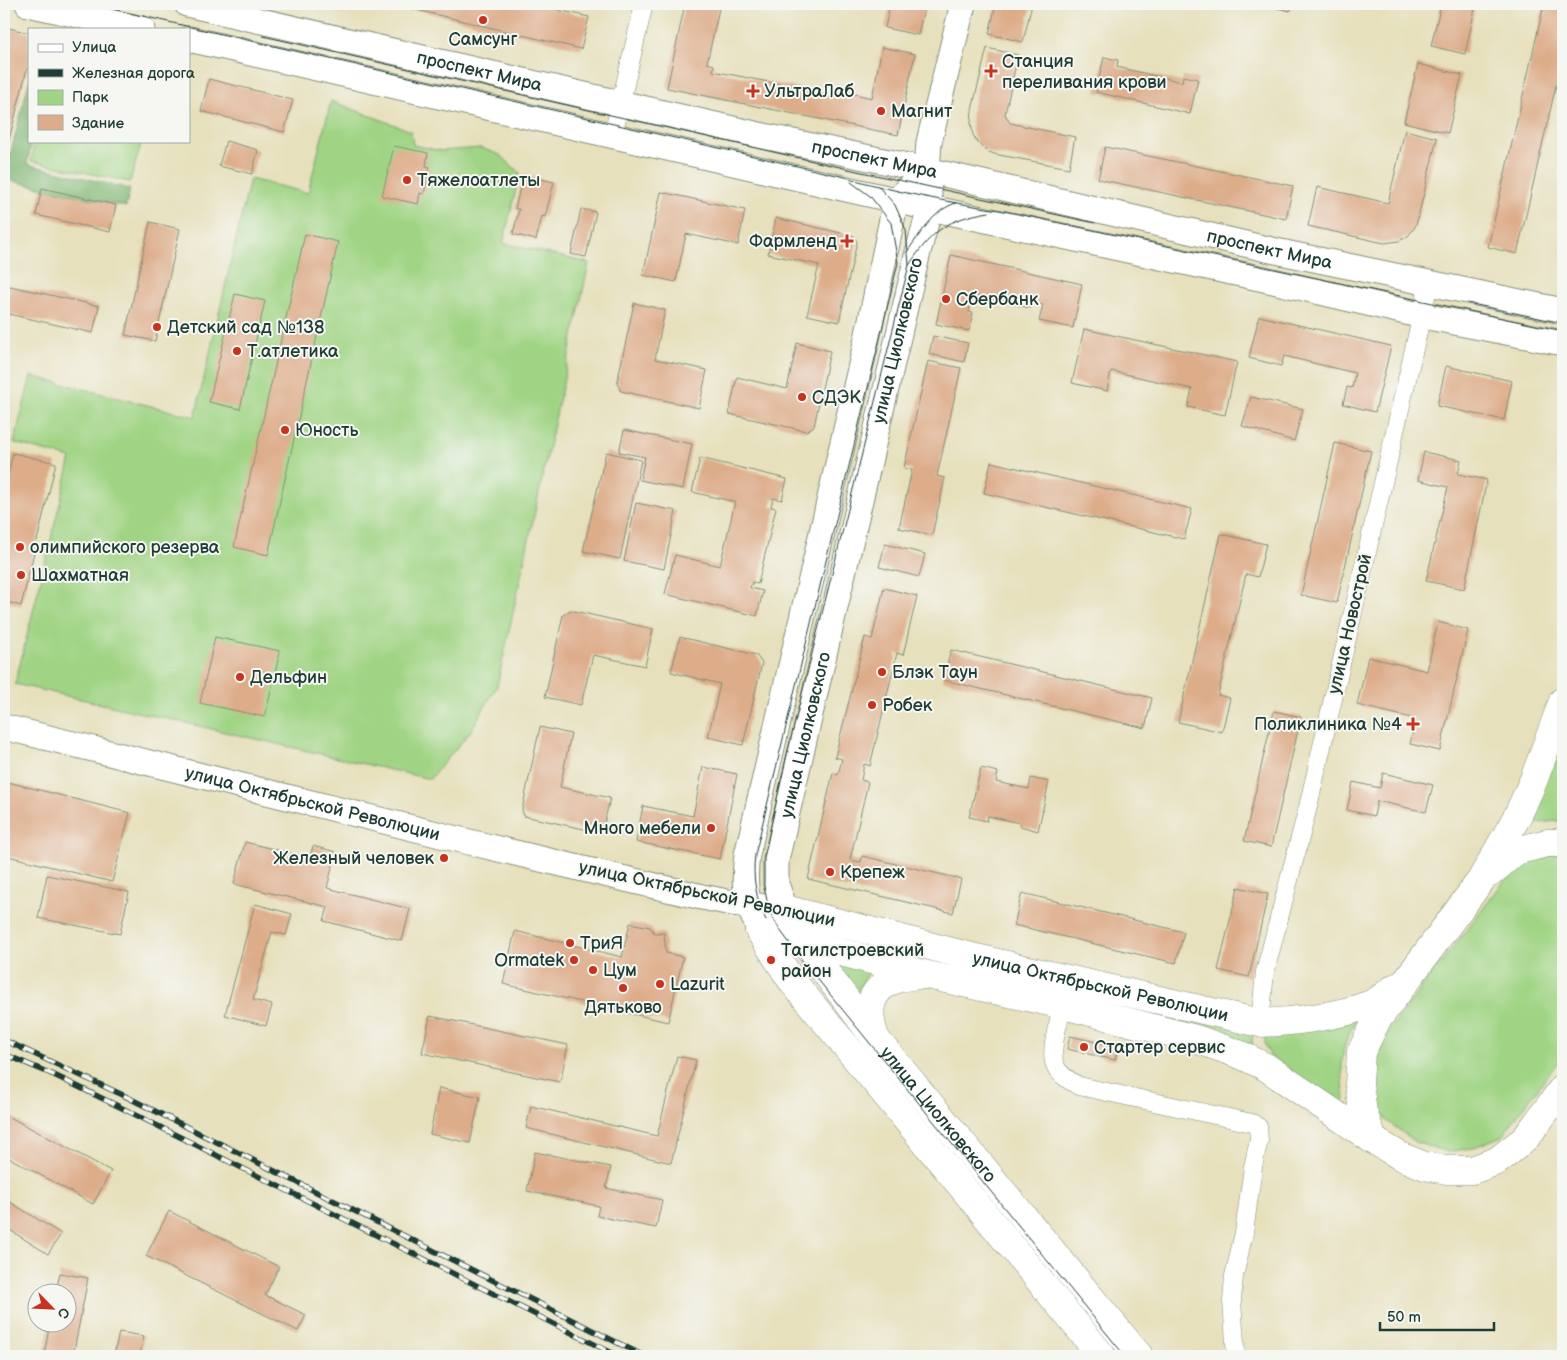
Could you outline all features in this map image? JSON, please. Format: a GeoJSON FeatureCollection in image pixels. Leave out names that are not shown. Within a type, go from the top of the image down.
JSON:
{"type":"FeatureCollection","features":[{"type":"Feature","properties":{"kind":"main road"},"geometry":{"type":"LineString","coordinates":[[28,4],[137,28]]}},
{"type":"Feature","properties":{"kind":"main road","name":"проспект Мира"},"geometry":{"type":"LineString","coordinates":[[187,4],[620,104],[927,170],[1271,250],[1563,311]]}},
{"type":"Feature","properties":{"kind":"main road","name":"улица Циолковского"},"geometry":{"type":"LineString","coordinates":[[785,909],[776,884],[776,860],[918,252],[930,208],[927,170],[929,142],[963,4]]}},
{"type":"Feature","properties":{"kind":"main road","name":"проспект Мира"},"geometry":{"type":"LineString","coordinates":[[190,39],[930,208],[1205,266],[1423,316],[1563,343]]}},
{"type":"Feature","properties":{"kind":"main road"},"geometry":{"type":"LineString","coordinates":[[897,200],[927,170]]}},
{"type":"Feature","properties":{"kind":"main road","name":"улица Циолковского"},"geometry":{"type":"LineString","coordinates":[[897,200],[747,854],[745,868],[747,904],[759,930],[792,980],[1102,1356]]}},
{"type":"Feature","properties":{"kind":"main road"},"geometry":{"type":"LineString","coordinates":[[1374,1140],[1362,1112],[1359,1084],[1361,1052],[1376,1020],[1481,880],[1518,815],[1538,770],[1563,701]]}},
{"type":"Feature","properties":{"kind":"main road","name":"улица Октябрьской Революции"},"geometry":{"type":"LineString","coordinates":[[4,727],[478,844],[702,897],[785,909],[985,960],[1065,992],[1241,1055],[1266,1068],[1402,1157],[1425,1166],[1446,1170],[1472,1170],[1497,1161],[1525,1139],[1563,1088]]}},
{"type":"Feature","properties":{"kind":"main road"},"geometry":{"type":"LineString","coordinates":[[1481,880],[1516,851],[1547,843],[1563,843]]}},
{"type":"Feature","properties":{"kind":"main road","name":"улица Октябрьской Революции"},"geometry":{"type":"LineString","coordinates":[[759,930],[923,974],[1065,992],[1260,1023],[1299,1020],[1372,1004],[1406,980]]}},
{"type":"Feature","properties":{"kind":"main road","name":"улица Циолковского"},"geometry":{"type":"LineString","coordinates":[[805,942],[875,1038],[1139,1356]]}},
{"type":"Feature","properties":{"kind":"main road"},"geometry":{"type":"LineString","coordinates":[[875,1038],[870,1022],[869,1007],[874,996],[895,980],[923,974]]}},
{"type":"Feature","properties":{"kind":"street"},"geometry":{"type":"LineString","coordinates":[[613,135],[644,4]]}},
{"type":"Feature","properties":{"kind":"street","name":"улица Новострой"},"geometry":{"type":"LineString","coordinates":[[1260,1023],[1265,972],[1308,807],[1429,284]]}},
{"type":"Feature","properties":{"kind":"street","name":"улица Циолковского"},"geometry":{"type":"LineString","coordinates":[[785,909],[805,942]]}},
{"type":"Feature","properties":{"kind":"street"},"geometry":{"type":"LineString","coordinates":[[1065,992],[1054,1046],[1054,1064],[1063,1076],[1079,1086],[1252,1124],[1258,1127],[1259,1140],[1253,1167],[1244,1233],[1234,1276],[1232,1301],[1236,1356]]}},
{"type":"Feature","properties":{"kind":"green space"},"geometry":{"type":"Polygon","coordinates":[[[28,85],[28,142],[32,142],[27,164],[130,189],[126,207],[4,179],[28,85]]]}},
{"type":"Feature","properties":{"kind":"green space","name":"Юность"},"geometry":{"type":"Polygon","coordinates":[[[331,101],[411,131],[413,145],[442,151],[481,148],[500,155],[520,173],[503,243],[589,263],[497,686],[470,732],[430,779],[15,684],[71,458],[14,443],[31,376],[195,417],[250,179],[308,193],[331,101]]]}},
{"type":"Feature","properties":{"kind":"green space"},"geometry":{"type":"Polygon","coordinates":[[[35,142],[142,142],[130,182],[31,161],[35,142]]]}},
{"type":"Feature","properties":{"kind":"green space"},"geometry":{"type":"Polygon","coordinates":[[[1563,730],[1563,820],[1525,825],[1563,730]]]}},
{"type":"Feature","properties":{"kind":"green space"},"geometry":{"type":"Polygon","coordinates":[[[1563,853],[1563,1055],[1502,1136],[1472,1148],[1448,1152],[1415,1142],[1386,1120],[1373,1090],[1375,1060],[1385,1035],[1516,866],[1541,855],[1563,853]]]}},
{"type":"Feature","properties":{"kind":"green space"},"geometry":{"type":"Polygon","coordinates":[[[832,964],[871,969],[855,994],[832,964]]]}},
{"type":"Feature","properties":{"kind":"green space"},"geometry":{"type":"Polygon","coordinates":[[[1079,987],[1253,1028],[1252,1046],[1084,999],[1079,987]]]}},
{"type":"Feature","properties":{"kind":"green space"},"geometry":{"type":"Polygon","coordinates":[[[1358,1017],[1347,1039],[1342,1057],[1345,1101],[1335,1103],[1271,1057],[1265,1045],[1265,1031],[1358,1017]]]}},
{"type":"Feature","properties":{"kind":"building"},"geometry":{"type":"Polygon","coordinates":[[[405,4],[532,4],[589,17],[581,49],[404,7],[405,4]]]}},
{"type":"Feature","properties":{"kind":"building"},"geometry":{"type":"Polygon","coordinates":[[[685,4],[720,4],[707,63],[714,65],[713,71],[839,96],[840,91],[872,98],[882,47],[915,54],[898,135],[667,88],[685,4]]]}},
{"type":"Feature","properties":{"kind":"building"},"geometry":{"type":"Polygon","coordinates":[[[890,4],[925,4],[918,35],[885,28],[890,4]]]}},
{"type":"Feature","properties":{"kind":"building"},"geometry":{"type":"Polygon","coordinates":[[[996,4],[1032,4],[1023,42],[989,34],[996,4]]]}},
{"type":"Feature","properties":{"kind":"building"},"geometry":{"type":"Polygon","coordinates":[[[1260,4],[1292,4],[1290,11],[1260,4]]]}},
{"type":"Feature","properties":{"kind":"building"},"geometry":{"type":"Polygon","coordinates":[[[1441,4],[1476,4],[1465,54],[1431,46],[1441,4]]]}},
{"type":"Feature","properties":{"kind":"building"},"geometry":{"type":"Polygon","coordinates":[[[1544,4],[1563,4],[1563,55],[1517,254],[1488,247],[1544,4]]]}},
{"type":"Feature","properties":{"kind":"building"},"geometry":{"type":"Polygon","coordinates":[[[5,27],[28,33],[28,69],[4,160],[5,27]]]}},
{"type":"Feature","properties":{"kind":"building"},"geometry":{"type":"Polygon","coordinates":[[[987,48],[1018,55],[1005,114],[1010,123],[1075,137],[1069,168],[994,154],[978,143],[973,135],[971,123],[972,110],[987,48]]]}},
{"type":"Feature","properties":{"kind":"building"},"geometry":{"type":"Polygon","coordinates":[[[1104,57],[1118,60],[1117,67],[1182,82],[1183,76],[1198,79],[1190,114],[1096,92],[1104,57]]]}},
{"type":"Feature","properties":{"kind":"building"},"geometry":{"type":"Polygon","coordinates":[[[1418,64],[1462,75],[1448,133],[1404,122],[1418,64]]]}},
{"type":"Feature","properties":{"kind":"building"},"geometry":{"type":"Polygon","coordinates":[[[209,79],[293,100],[284,132],[201,111],[209,79]]]}},
{"type":"Feature","properties":{"kind":"building"},"geometry":{"type":"Polygon","coordinates":[[[1405,130],[1437,138],[1418,218],[1415,227],[1408,236],[1399,241],[1384,243],[1308,226],[1317,187],[1388,203],[1405,130]]]}},
{"type":"Feature","properties":{"kind":"building"},"geometry":{"type":"Polygon","coordinates":[[[226,141],[258,150],[252,174],[219,166],[226,141]]]}},
{"type":"Feature","properties":{"kind":"building","name":"Тяжелоатлеты"},"geometry":{"type":"Polygon","coordinates":[[[394,146],[428,153],[426,166],[430,167],[424,194],[420,193],[418,204],[382,196],[394,146]]]}},
{"type":"Feature","properties":{"kind":"building"},"geometry":{"type":"Polygon","coordinates":[[[1105,147],[1293,186],[1286,219],[1098,179],[1105,147]]]}},
{"type":"Feature","properties":{"kind":"building"},"geometry":{"type":"Polygon","coordinates":[[[523,175],[554,182],[545,217],[542,216],[536,240],[513,234],[519,209],[515,209],[523,175]]]}},
{"type":"Feature","properties":{"kind":"building"},"geometry":{"type":"Polygon","coordinates":[[[42,188],[116,205],[110,232],[36,215],[42,188]]]}},
{"type":"Feature","properties":{"kind":"building"},"geometry":{"type":"Polygon","coordinates":[[[661,192],[745,210],[738,245],[686,234],[676,282],[643,275],[661,192]]]}},
{"type":"Feature","properties":{"kind":"building"},"geometry":{"type":"Polygon","coordinates":[[[581,209],[596,212],[586,257],[571,254],[581,209]]]}},
{"type":"Feature","properties":{"kind":"building"},"geometry":{"type":"Polygon","coordinates":[[[776,218],[854,236],[857,242],[839,322],[807,315],[819,265],[768,254],[776,218]]]}},
{"type":"Feature","properties":{"kind":"building"},"geometry":{"type":"Polygon","coordinates":[[[150,222],[180,229],[155,341],[125,335],[150,222]]]}},
{"type":"Feature","properties":{"kind":"building"},"geometry":{"type":"Polygon","coordinates":[[[305,234],[338,242],[268,555],[234,547],[305,234]]]}},
{"type":"Feature","properties":{"kind":"building"},"geometry":{"type":"Polygon","coordinates":[[[951,255],[1082,284],[1073,328],[1039,321],[1043,305],[1031,302],[1030,308],[973,295],[969,312],[973,313],[969,331],[936,324],[951,255]]]}},
{"type":"Feature","properties":{"kind":"building"},"geometry":{"type":"Polygon","coordinates":[[[10,286],[99,306],[93,333],[4,313],[10,286]]]}},
{"type":"Feature","properties":{"kind":"building","name":"Т.атлетика"},"geometry":{"type":"Polygon","coordinates":[[[235,294],[265,301],[240,409],[209,402],[235,294]]]}},
{"type":"Feature","properties":{"kind":"building"},"geometry":{"type":"Polygon","coordinates":[[[634,303],[665,310],[655,359],[707,370],[699,408],[621,391],[617,383],[634,303]]]}},
{"type":"Feature","properties":{"kind":"building"},"geometry":{"type":"Polygon","coordinates":[[[1259,316],[1391,346],[1375,412],[1343,404],[1347,387],[1352,388],[1355,373],[1284,356],[1281,366],[1249,358],[1259,316]]]}},
{"type":"Feature","properties":{"kind":"building"},"geometry":{"type":"Polygon","coordinates":[[[1084,329],[1237,362],[1225,415],[1188,407],[1192,389],[1111,371],[1107,391],[1072,383],[1084,329]]]}},
{"type":"Feature","properties":{"kind":"building"},"geometry":{"type":"Polygon","coordinates":[[[933,336],[968,343],[964,362],[929,354],[933,336]]]}},
{"type":"Feature","properties":{"kind":"building"},"geometry":{"type":"Polygon","coordinates":[[[797,343],[830,351],[814,426],[806,431],[729,414],[737,377],[787,389],[797,343]]]}},
{"type":"Feature","properties":{"kind":"building"},"geometry":{"type":"Polygon","coordinates":[[[928,361],[961,368],[937,476],[945,478],[932,535],[899,528],[912,470],[904,468],[928,361]]]}},
{"type":"Feature","properties":{"kind":"building"},"geometry":{"type":"Polygon","coordinates":[[[1446,366],[1512,381],[1504,420],[1437,406],[1446,366]]]}},
{"type":"Feature","properties":{"kind":"building"},"geometry":{"type":"Polygon","coordinates":[[[1251,397],[1303,409],[1294,441],[1242,426],[1251,397]]]}},
{"type":"Feature","properties":{"kind":"building"},"geometry":{"type":"Polygon","coordinates":[[[624,430],[692,444],[683,489],[640,480],[645,457],[619,452],[624,430]]]}},
{"type":"Feature","properties":{"kind":"building"},"geometry":{"type":"Polygon","coordinates":[[[1335,443],[1371,451],[1337,603],[1301,595],[1335,443]]]}},
{"type":"Feature","properties":{"kind":"building"},"geometry":{"type":"Polygon","coordinates":[[[606,452],[641,460],[620,559],[583,551],[606,452]]]}},
{"type":"Feature","properties":{"kind":"building"},"geometry":{"type":"Polygon","coordinates":[[[1424,452],[1461,460],[1458,474],[1487,480],[1464,589],[1426,581],[1448,487],[1418,480],[1424,452]]]}},
{"type":"Feature","properties":{"kind":"building","name":"Шахматная"},"geometry":{"type":"Polygon","coordinates":[[[13,453],[56,463],[21,606],[4,601],[4,493],[13,453]]]}},
{"type":"Feature","properties":{"kind":"building"},"geometry":{"type":"Polygon","coordinates":[[[700,458],[787,479],[782,500],[773,498],[771,507],[776,508],[758,584],[752,582],[750,588],[763,591],[757,616],[665,594],[675,555],[720,566],[735,502],[692,492],[700,458]]]}},
{"type":"Feature","properties":{"kind":"building"},"geometry":{"type":"Polygon","coordinates":[[[991,462],[1192,509],[1184,539],[984,493],[991,462]]]}},
{"type":"Feature","properties":{"kind":"building"},"geometry":{"type":"Polygon","coordinates":[[[636,503],[676,511],[664,569],[624,561],[636,503]]]}},
{"type":"Feature","properties":{"kind":"building"},"geometry":{"type":"Polygon","coordinates":[[[1221,534],[1266,544],[1258,577],[1246,574],[1218,695],[1230,698],[1222,732],[1178,722],[1221,534]]]}},
{"type":"Feature","properties":{"kind":"building"},"geometry":{"type":"Polygon","coordinates":[[[885,544],[925,554],[919,577],[879,567],[885,544]]]}},
{"type":"Feature","properties":{"kind":"building"},"geometry":{"type":"Polygon","coordinates":[[[884,588],[917,596],[903,655],[897,653],[870,766],[864,764],[861,780],[868,782],[850,860],[861,862],[862,856],[961,879],[953,913],[808,879],[833,773],[838,775],[842,759],[835,757],[865,637],[872,639],[884,588]]]}},
{"type":"Feature","properties":{"kind":"building"},"geometry":{"type":"Polygon","coordinates":[[[570,610],[653,629],[645,666],[593,655],[581,705],[545,697],[563,615],[570,610]]]}},
{"type":"Feature","properties":{"kind":"building"},"geometry":{"type":"Polygon","coordinates":[[[1438,622],[1468,630],[1440,751],[1410,744],[1416,719],[1357,705],[1368,657],[1427,671],[1438,622]]]}},
{"type":"Feature","properties":{"kind":"building","name":"Дельфин"},"geometry":{"type":"Polygon","coordinates":[[[215,637],[280,651],[265,717],[200,703],[215,637]]]}},
{"type":"Feature","properties":{"kind":"building"},"geometry":{"type":"Polygon","coordinates":[[[680,637],[756,655],[762,663],[743,745],[708,737],[720,684],[671,672],[680,637]]]}},
{"type":"Feature","properties":{"kind":"building"},"geometry":{"type":"Polygon","coordinates":[[[951,650],[1152,698],[1145,728],[943,680],[951,650]]]}},
{"type":"Feature","properties":{"kind":"building"},"geometry":{"type":"Polygon","coordinates":[[[1274,711],[1301,717],[1271,847],[1244,841],[1274,711]]]}},
{"type":"Feature","properties":{"kind":"building"},"geometry":{"type":"Polygon","coordinates":[[[540,727],[571,734],[560,787],[610,798],[602,833],[524,816],[522,810],[540,727]]]}},
{"type":"Feature","properties":{"kind":"building"},"geometry":{"type":"Polygon","coordinates":[[[703,767],[737,774],[720,859],[636,842],[643,806],[693,816],[703,767]]]}},
{"type":"Feature","properties":{"kind":"building"},"geometry":{"type":"Polygon","coordinates":[[[981,768],[998,772],[996,782],[1029,789],[1031,778],[1049,782],[1038,831],[1020,826],[1020,823],[988,816],[987,821],[969,817],[981,768]]]}},
{"type":"Feature","properties":{"kind":"building"},"geometry":{"type":"Polygon","coordinates":[[[1383,773],[1433,785],[1426,812],[1377,801],[1374,816],[1347,810],[1353,782],[1380,788],[1383,773]]]}},
{"type":"Feature","properties":{"kind":"building"},"geometry":{"type":"Polygon","coordinates":[[[4,781],[130,813],[112,882],[4,855],[4,781]]]}},
{"type":"Feature","properties":{"kind":"building"},"geometry":{"type":"Polygon","coordinates":[[[245,842],[310,858],[313,846],[336,852],[327,888],[410,909],[402,941],[324,921],[328,907],[234,884],[245,842]]]}},
{"type":"Feature","properties":{"kind":"building"},"geometry":{"type":"Polygon","coordinates":[[[47,875],[129,892],[120,934],[38,918],[47,875]]]}},
{"type":"Feature","properties":{"kind":"building"},"geometry":{"type":"Polygon","coordinates":[[[1238,887],[1268,894],[1249,977],[1218,970],[1238,887]]]}},
{"type":"Feature","properties":{"kind":"building"},"geometry":{"type":"Polygon","coordinates":[[[1022,893],[1184,932],[1176,963],[1014,925],[1022,893]]]}},
{"type":"Feature","properties":{"kind":"building"},"geometry":{"type":"Polygon","coordinates":[[[255,904],[292,914],[286,935],[272,932],[253,1000],[272,1005],[266,1026],[225,1015],[255,904]]]}},
{"type":"Feature","properties":{"kind":"building","name":"Цум"},"geometry":{"type":"Polygon","coordinates":[[[630,923],[650,927],[655,934],[664,933],[666,953],[683,957],[668,1022],[503,984],[515,931],[622,957],[630,923]]]}},
{"type":"Feature","properties":{"kind":"building"},"geometry":{"type":"Polygon","coordinates":[[[430,1016],[568,1045],[560,1082],[422,1053],[430,1016]]]}},
{"type":"Feature","properties":{"kind":"building"},"geometry":{"type":"Polygon","coordinates":[[[1070,1036],[1118,1047],[1115,1060],[1067,1049],[1070,1036]]]}},
{"type":"Feature","properties":{"kind":"building"},"geometry":{"type":"Polygon","coordinates":[[[677,1056],[696,1060],[671,1163],[526,1128],[531,1106],[657,1136],[677,1056]]]}},
{"type":"Feature","properties":{"kind":"building"},"geometry":{"type":"Polygon","coordinates":[[[439,1088],[480,1097],[470,1143],[430,1134],[439,1088]]]}},
{"type":"Feature","properties":{"kind":"building"},"geometry":{"type":"Polygon","coordinates":[[[4,1114],[111,1171],[93,1204],[4,1155],[4,1114]]]}},
{"type":"Feature","properties":{"kind":"building"},"geometry":{"type":"Polygon","coordinates":[[[535,1152],[611,1167],[606,1188],[662,1200],[656,1228],[597,1216],[599,1206],[527,1191],[535,1152]]]}},
{"type":"Feature","properties":{"kind":"building"},"geometry":{"type":"Polygon","coordinates":[[[4,1198],[61,1234],[48,1254],[5,1227],[4,1229],[4,1198]]]}},
{"type":"Feature","properties":{"kind":"building"},"geometry":{"type":"Polygon","coordinates":[[[169,1211],[279,1267],[265,1295],[306,1315],[298,1331],[146,1256],[169,1211]]]}},
{"type":"Feature","properties":{"kind":"building"},"geometry":{"type":"Polygon","coordinates":[[[60,1273],[88,1278],[78,1330],[78,1282],[58,1282],[60,1273]]]}},
{"type":"Feature","properties":{"kind":"building"},"geometry":{"type":"Polygon","coordinates":[[[48,1332],[78,1332],[73,1356],[44,1356],[48,1332]]]}},
{"type":"Feature","properties":{"kind":"building"},"geometry":{"type":"Polygon","coordinates":[[[119,1332],[144,1336],[140,1356],[114,1356],[119,1332]]]}},
{"type":"Feature","properties":{"kind":"tram line"},"geometry":{"type":"LineString","coordinates":[[90,4],[845,177],[902,192],[999,210],[1563,331]]}},
{"type":"Feature","properties":{"kind":"tram line"},"geometry":{"type":"LineString","coordinates":[[263,36],[1095,223]]}},
{"type":"Feature","properties":{"kind":"tram line"},"geometry":{"type":"LineString","coordinates":[[766,920],[756,888],[754,872],[755,855],[898,263],[891,223],[870,196],[851,182]]}},
{"type":"Feature","properties":{"kind":"tram line"},"geometry":{"type":"LineString","coordinates":[[878,186],[895,205],[906,230],[909,265]]}},
{"type":"Feature","properties":{"kind":"tram line"},"geometry":{"type":"LineString","coordinates":[[906,253],[934,217],[940,211],[956,203]]}},
{"type":"Feature","properties":{"kind":"tram line"},"geometry":{"type":"LineString","coordinates":[[989,212],[962,218],[942,228],[926,243],[909,265],[786,758],[764,858],[764,886],[769,911],[802,960],[1125,1356]]}},
{"type":"Feature","properties":{"kind":"tram line"},"geometry":{"type":"LineString","coordinates":[[1467,303],[1563,323]]}},
{"type":"Feature","properties":{"kind":"railway"},"geometry":{"type":"LineString","coordinates":[[4,1040],[125,1096],[644,1356]]}},
{"type":"Feature","properties":{"kind":"railway"},"geometry":{"type":"LineString","coordinates":[[4,1054],[54,1075],[120,1107],[618,1356]]}},
{"type":"Feature","properties":{"kind":"place","name":"Самсунг"},"geometry":{"type":"Point","coordinates":[483,20]}},
{"type":"Feature","properties":{"kind":"place","name":"Станция переливания крови"},"geometry":{"type":"Point","coordinates":[991,71]}},
{"type":"Feature","properties":{"kind":"place","name":"УльтраЛаб"},"geometry":{"type":"Point","coordinates":[753,91]}},
{"type":"Feature","properties":{"kind":"place","name":"Магнит"},"geometry":{"type":"Point","coordinates":[881,111]}},
{"type":"Feature","properties":{"kind":"place","name":"Тяжелоатлеты"},"geometry":{"type":"Point","coordinates":[407,180]}},
{"type":"Feature","properties":{"kind":"place","name":"Фармленд"},"geometry":{"type":"Point","coordinates":[847,241]}},
{"type":"Feature","properties":{"kind":"place","name":"Сбербанк"},"geometry":{"type":"Point","coordinates":[946,299]}},
{"type":"Feature","properties":{"kind":"place","name":"Детский сад №138"},"geometry":{"type":"Point","coordinates":[157,327]}},
{"type":"Feature","properties":{"kind":"place","name":"Т.атлетика"},"geometry":{"type":"Point","coordinates":[237,351]}},
{"type":"Feature","properties":{"kind":"place","name":"СДЭК"},"geometry":{"type":"Point","coordinates":[802,397]}},
{"type":"Feature","properties":{"kind":"place","name":"Юность"},"geometry":{"type":"Point","coordinates":[285,430]}},
{"type":"Feature","properties":{"kind":"place","name":"олимпийского резерва"},"geometry":{"type":"Point","coordinates":[20,547]}},
{"type":"Feature","properties":{"kind":"place","name":"Шахматная"},"geometry":{"type":"Point","coordinates":[21,575]}},
{"type":"Feature","properties":{"kind":"place","name":"Блэк Таун"},"geometry":{"type":"Point","coordinates":[882,672]}},
{"type":"Feature","properties":{"kind":"place","name":"Дельфин"},"geometry":{"type":"Point","coordinates":[240,677]}},
{"type":"Feature","properties":{"kind":"place","name":"Робек"},"geometry":{"type":"Point","coordinates":[872,705]}},
{"type":"Feature","properties":{"kind":"place","name":"Поликлиника №4"},"geometry":{"type":"Point","coordinates":[1413,724]}},
{"type":"Feature","properties":{"kind":"place","name":"Много мебели"},"geometry":{"type":"Point","coordinates":[711,828]}},
{"type":"Feature","properties":{"kind":"place","name":"Железный человек"},"geometry":{"type":"Point","coordinates":[444,858]}},
{"type":"Feature","properties":{"kind":"place","name":"Крепеж"},"geometry":{"type":"Point","coordinates":[830,872]}},
{"type":"Feature","properties":{"kind":"place","name":"ТриЯ"},"geometry":{"type":"Point","coordinates":[570,943]}},
{"type":"Feature","properties":{"kind":"place","name":"Ormatek"},"geometry":{"type":"Point","coordinates":[574,960]}},
{"type":"Feature","properties":{"kind":"place","name":"Тагилстроевский район"},"geometry":{"type":"Point","coordinates":[771,960]}},
{"type":"Feature","properties":{"kind":"place","name":"Цум"},"geometry":{"type":"Point","coordinates":[593,970]}},
{"type":"Feature","properties":{"kind":"place","name":"Lazurit"},"geometry":{"type":"Point","coordinates":[660,984]}},
{"type":"Feature","properties":{"kind":"place","name":"Дятьково"},"geometry":{"type":"Point","coordinates":[623,988]}},
{"type":"Feature","properties":{"kind":"place","name":"Стартер сервис"},"geometry":{"type":"Point","coordinates":[1084,1047]}}]}
